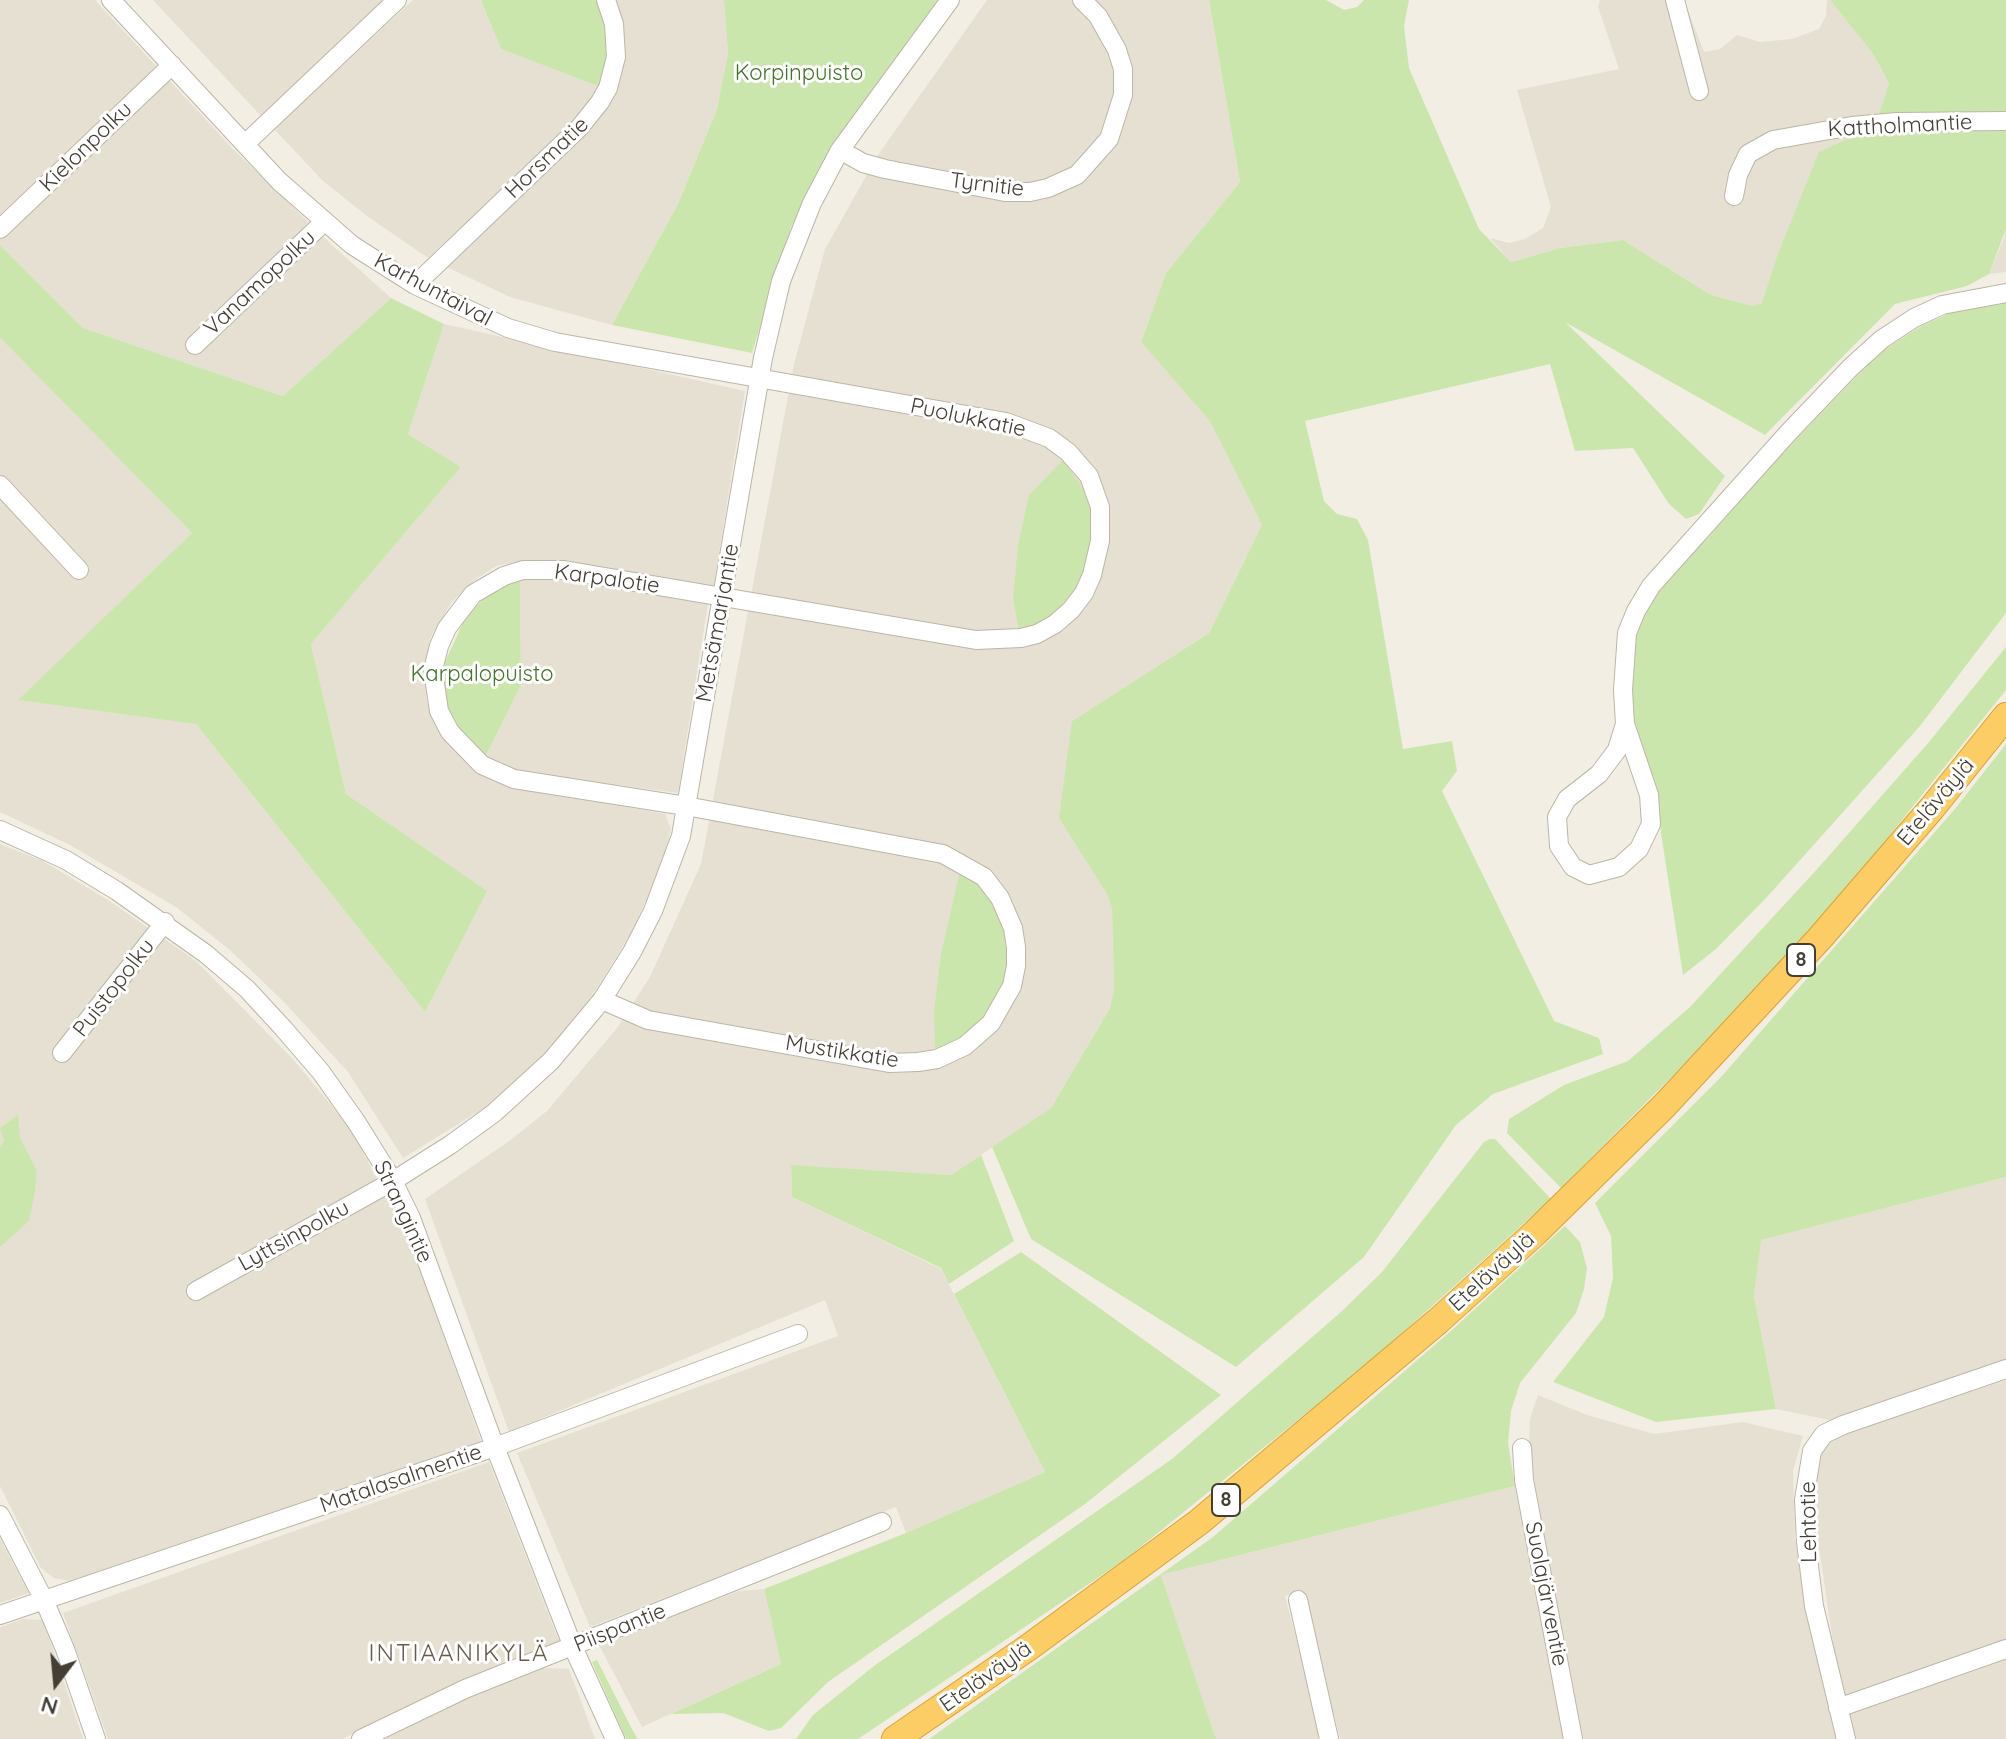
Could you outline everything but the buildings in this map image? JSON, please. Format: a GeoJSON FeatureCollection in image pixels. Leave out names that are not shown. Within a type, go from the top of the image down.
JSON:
{"type":"FeatureCollection","features":[{"type":"Feature","properties":{"kind":"highway","name":"Eteläväylä"},"geometry":{"type":"LineString","coordinates":[[895,1739],[1029,1647],[1199,1522],[1438,1321],[1535,1233],[1664,1106],[1820,938],[2006,716]]}},
{"type":"Feature","properties":{"kind":"street","name":"Karhuntaival"},"geometry":{"type":"LineString","coordinates":[[111,0],[279,181],[352,245],[415,285],[508,328],[555,342],[760,379]]}},
{"type":"Feature","properties":{"kind":"street"},"geometry":{"type":"LineString","coordinates":[[245,144],[397,0]]}},
{"type":"Feature","properties":{"kind":"street","name":"Horsmatie"},"geometry":{"type":"LineString","coordinates":[[415,285],[580,127],[600,102],[616,57],[614,24],[606,0]]}},
{"type":"Feature","properties":{"kind":"street","name":"Metsämarjantie"},"geometry":{"type":"LineString","coordinates":[[393,1181],[450,1145],[523,1089],[551,1061],[602,1000],[653,911],[681,836],[769,325],[781,281],[812,203],[840,150],[950,0]]}},
{"type":"Feature","properties":{"kind":"street","name":"Tyrnitie"},"geometry":{"type":"LineString","coordinates":[[840,150],[863,163],[885,169],[1005,192],[1048,188],[1077,175],[1109,139],[1123,95],[1123,69],[1117,50],[1098,16],[1082,0]]}},
{"type":"Feature","properties":{"kind":"street"},"geometry":{"type":"LineString","coordinates":[[1675,0],[1699,91]]}},
{"type":"Feature","properties":{"kind":"street","name":"Kielonpolku"},"geometry":{"type":"LineString","coordinates":[[0,229],[172,65]]}},
{"type":"Feature","properties":{"kind":"street","name":"Kattholmantie"},"geometry":{"type":"LineString","coordinates":[[1734,196],[1738,175],[1748,154],[1773,140],[1882,123],[2006,121]]}},
{"type":"Feature","properties":{"kind":"street","name":"Vanamopolku"},"geometry":{"type":"LineString","coordinates":[[195,345],[324,222]]}},
{"type":"Feature","properties":{"kind":"street"},"geometry":{"type":"LineString","coordinates":[[1625,724],[1617,750],[1599,774],[1567,799],[1557,817],[1559,846],[1573,867],[1589,875],[1619,867],[1639,849],[1651,824],[1649,795],[1625,724],[1623,690],[1627,633],[1651,586],[1799,422],[1882,339],[1914,318],[1942,305],[2006,293]]}},
{"type":"Feature","properties":{"kind":"street","name":"Puolukkatie"},"geometry":{"type":"LineString","coordinates":[[722,598],[976,640],[1000,641],[1037,634],[1055,624],[1084,593],[1098,558],[1101,523],[1097,492],[1089,476],[1068,452],[1049,438],[1006,422],[760,379]]}},
{"type":"Feature","properties":{"kind":"street"},"geometry":{"type":"LineString","coordinates":[[0,485],[79,570]]}},
{"type":"Feature","properties":{"kind":"street","name":"Karpalotie"},"geometry":{"type":"LineString","coordinates":[[686,806],[514,779],[482,765],[450,732],[439,711],[433,670],[439,646],[461,607],[489,582],[523,570],[564,570],[722,598]]}},
{"type":"Feature","properties":{"kind":"street","name":"Mustikkatie"},"geometry":{"type":"LineString","coordinates":[[602,1000],[648,1020],[889,1063],[937,1059],[965,1046],[991,1023],[1012,986],[1016,966],[1013,928],[1000,898],[984,877],[962,863],[943,854],[911,847],[686,806]]}},
{"type":"Feature","properties":{"kind":"street","name":"Strangintie"},"geometry":{"type":"LineString","coordinates":[[0,830],[66,860],[165,922],[247,989],[330,1085],[393,1181],[411,1218],[573,1647],[615,1739]]}},
{"type":"Feature","properties":{"kind":"street","name":"Puistopolku"},"geometry":{"type":"LineString","coordinates":[[62,1053],[165,922]]}},
{"type":"Feature","properties":{"kind":"street","name":"Lyttsinpolku"},"geometry":{"type":"LineString","coordinates":[[196,1291],[393,1181]]}},
{"type":"Feature","properties":{"kind":"street","name":"Matalasalmentie"},"geometry":{"type":"LineString","coordinates":[[0,1615],[495,1447],[798,1334]]}},
{"type":"Feature","properties":{"kind":"street","name":"Lehtotie"},"geometry":{"type":"LineString","coordinates":[[1846,1739],[1814,1606],[1806,1542],[1804,1500],[1812,1451],[1824,1434],[1843,1425],[2006,1369]]}},
{"type":"Feature","properties":{"kind":"street","name":"Suolajärventie"},"geometry":{"type":"LineString","coordinates":[[1522,1448],[1524,1480],[1573,1739]]}},
{"type":"Feature","properties":{"kind":"street"},"geometry":{"type":"LineString","coordinates":[[0,1515],[44,1600],[65,1649],[96,1739]]}},
{"type":"Feature","properties":{"kind":"street","name":"Piispantie"},"geometry":{"type":"LineString","coordinates":[[361,1739],[465,1689],[882,1522]]}},
{"type":"Feature","properties":{"kind":"street"},"geometry":{"type":"LineString","coordinates":[[1298,1600],[1329,1739]]}},
{"type":"Feature","properties":{"kind":"street"},"geometry":{"type":"LineString","coordinates":[[1838,1708],[2006,1649]]}},
{"type":"Feature","properties":{"kind":"shaded area"},"geometry":{"type":"Polygon","coordinates":[[[0,0],[95,0],[234,150],[391,298],[283,396],[83,328],[0,245],[0,0]]]}},
{"type":"Feature","properties":{"kind":"shaded area"},"geometry":{"type":"Polygon","coordinates":[[[153,0],[384,0],[261,116],[153,0]]]}},
{"type":"Feature","properties":{"kind":"shaded area"},"geometry":{"type":"Polygon","coordinates":[[[413,0],[481,0],[501,49],[600,87],[572,124],[428,258],[323,181],[274,129],[413,0]]]}},
{"type":"Feature","properties":{"kind":"shaded area"},"geometry":{"type":"Polygon","coordinates":[[[616,0],[724,0],[728,53],[717,109],[678,204],[612,325],[510,297],[447,267],[586,133],[608,107],[616,91],[625,57],[623,22],[616,0]]]}},
{"type":"Feature","properties":{"kind":"shaded area"},"geometry":{"type":"Polygon","coordinates":[[[987,0],[1209,0],[1240,182],[1166,273],[1141,342],[1210,420],[1262,525],[1209,633],[1072,721],[1112,908],[1114,989],[1110,1008],[1051,1108],[951,1175],[791,1166],[792,1197],[941,1269],[1045,1472],[906,1533],[896,1507],[590,1627],[517,1453],[838,1336],[825,1300],[509,1432],[425,1199],[547,1111],[617,1028],[650,977],[701,864],[794,364],[825,249],[878,155],[987,0]]]}},
{"type":"Feature","properties":{"kind":"shaded area"},"geometry":{"type":"Polygon","coordinates":[[[1600,0],[1684,0],[1704,52],[1720,49],[1737,35],[1760,42],[1792,39],[1819,29],[1826,16],[1827,0],[1830,0],[1873,54],[1889,83],[1875,126],[1762,303],[1753,306],[1711,295],[1623,240],[1560,248],[1511,262],[1490,238],[1509,243],[1525,239],[1543,228],[1551,207],[1517,90],[1619,69],[1598,7],[1600,0]]]}},
{"type":"Feature","properties":{"kind":"shaded area"},"geometry":{"type":"Polygon","coordinates":[[[2006,229],[2006,272],[1989,274],[2004,238],[2006,229]]]}},
{"type":"Feature","properties":{"kind":"shaded area"},"geometry":{"type":"Polygon","coordinates":[[[444,324],[745,391],[713,590],[557,562],[525,560],[496,566],[475,580],[451,603],[430,639],[424,673],[427,702],[447,741],[486,777],[516,786],[665,814],[671,829],[662,865],[631,933],[586,1006],[544,1057],[486,1107],[403,1158],[348,1072],[285,1003],[231,951],[176,907],[70,845],[0,812],[0,338],[192,533],[19,700],[195,723],[425,1012],[486,891],[346,794],[311,644],[461,467],[408,434],[444,324]]]}},
{"type":"Feature","properties":{"kind":"shaded area"},"geometry":{"type":"Polygon","coordinates":[[[559,577],[708,603],[678,793],[521,772],[485,758],[521,685],[520,580],[559,577]]]}},
{"type":"Feature","properties":{"kind":"shaded area"},"geometry":{"type":"Polygon","coordinates":[[[0,844],[43,861],[108,900],[196,961],[292,1058],[350,1128],[408,1237],[481,1441],[70,1581],[54,1578],[41,1568],[0,1486],[0,844]]]}},
{"type":"Feature","properties":{"kind":"shaded area"},"geometry":{"type":"Polygon","coordinates":[[[2006,1177],[2006,1361],[1834,1421],[1776,1409],[1754,1296],[1760,1240],[2006,1177]]]}},
{"type":"Feature","properties":{"kind":"shaded area"},"geometry":{"type":"Polygon","coordinates":[[[2006,1380],[2006,1739],[1856,1739],[1834,1650],[1818,1541],[1816,1481],[1820,1454],[1831,1440],[1853,1430],[2006,1380]]]}},
{"type":"Feature","properties":{"kind":"shaded area"},"geometry":{"type":"Polygon","coordinates":[[[1538,1395],[1587,1415],[1654,1434],[1743,1422],[1803,1436],[1793,1471],[1795,1539],[1807,1608],[1837,1739],[1580,1739],[1529,1451],[1530,1419],[1538,1395]]]}},
{"type":"Feature","properties":{"kind":"shaded area"},"geometry":{"type":"Polygon","coordinates":[[[489,1462],[559,1641],[468,1678],[342,1739],[108,1739],[63,1613],[489,1462]]]}},
{"type":"Feature","properties":{"kind":"shaded area"},"geometry":{"type":"Polygon","coordinates":[[[1515,1486],[1565,1739],[1340,1739],[1303,1591],[1285,1596],[1313,1703],[1319,1739],[1216,1739],[1161,1575],[1515,1486]]]}},
{"type":"Feature","properties":{"kind":"shaded area"},"geometry":{"type":"Polygon","coordinates":[[[0,1539],[29,1593],[0,1603],[0,1539]]]}},
{"type":"Feature","properties":{"kind":"shaded area"},"geometry":{"type":"Polygon","coordinates":[[[764,1589],[781,1664],[642,1727],[598,1643],[739,1591],[764,1589]]]}},
{"type":"Feature","properties":{"kind":"shaded area"},"geometry":{"type":"Polygon","coordinates":[[[23,1619],[43,1620],[83,1739],[0,1739],[0,1627],[23,1619]]]}},
{"type":"Feature","properties":{"kind":"shaded area"},"geometry":{"type":"Polygon","coordinates":[[[543,1668],[569,1669],[595,1739],[380,1739],[470,1697],[543,1668]]]}},
{"type":"Feature","properties":{"kind":"green space"},"geometry":{"type":"Polygon","coordinates":[[[481,0],[598,0],[609,46],[606,72],[600,87],[501,49],[481,0]]]}},
{"type":"Feature","properties":{"kind":"green space","name":"Korpinpuisto"},"geometry":{"type":"Polygon","coordinates":[[[724,0],[938,0],[831,151],[791,227],[752,353],[612,325],[678,204],[717,109],[728,53],[724,0]]]}},
{"type":"Feature","properties":{"kind":"green space"},"geometry":{"type":"Polygon","coordinates":[[[1209,0],[1326,0],[1344,10],[1357,7],[1364,0],[1409,0],[1404,26],[1409,68],[1479,229],[1511,262],[1560,248],[1623,240],[1711,295],[1753,306],[1762,303],[1819,152],[1875,126],[1889,83],[1873,54],[1830,0],[2006,0],[2006,229],[1989,274],[1967,286],[1895,304],[1765,435],[1565,322],[1725,476],[1699,514],[1686,519],[1669,504],[1633,448],[1575,451],[1550,364],[1305,421],[1324,501],[1337,514],[1357,519],[1368,540],[1403,749],[1452,741],[1457,771],[1442,791],[1554,1021],[1599,1038],[1603,1054],[1493,1094],[1456,1125],[1364,1257],[1236,1367],[1031,1239],[992,1147],[1051,1108],[1110,1008],[1114,989],[1112,908],[1107,894],[1059,818],[1072,721],[1209,633],[1262,525],[1210,421],[1141,342],[1166,273],[1240,182],[1209,0]]]}},
{"type":"Feature","properties":{"kind":"green space"},"geometry":{"type":"Polygon","coordinates":[[[0,245],[83,328],[283,396],[391,298],[444,324],[408,434],[461,467],[311,644],[346,794],[487,891],[425,1012],[196,724],[18,700],[192,533],[0,338],[0,245]]]}},
{"type":"Feature","properties":{"kind":"green space"},"geometry":{"type":"Polygon","coordinates":[[[2006,302],[2006,613],[1920,726],[1767,897],[1716,949],[1683,975],[1659,820],[1633,719],[1633,647],[1640,619],[1666,575],[1707,539],[1779,457],[1879,353],[1923,325],[1957,310],[2006,302]]]}},
{"type":"Feature","properties":{"kind":"green space"},"geometry":{"type":"Polygon","coordinates":[[[1063,460],[1091,500],[1094,543],[1078,589],[1064,606],[1049,619],[1019,633],[1013,598],[1018,546],[1029,495],[1063,460]]]}},
{"type":"Feature","properties":{"kind":"green space","name":"Karpalopuisto"},"geometry":{"type":"Polygon","coordinates":[[[520,580],[521,685],[485,758],[463,735],[448,707],[442,687],[445,662],[467,614],[495,589],[520,580]]]}},
{"type":"Feature","properties":{"kind":"green space"},"geometry":{"type":"Polygon","coordinates":[[[2006,647],[2006,690],[1846,890],[1717,1031],[1561,1188],[1507,1133],[1509,1119],[1564,1085],[1628,1061],[1690,1007],[1929,742],[2006,647]]]}},
{"type":"Feature","properties":{"kind":"green space"},"geometry":{"type":"Polygon","coordinates":[[[2006,744],[2006,1177],[1761,1240],[1754,1296],[1776,1409],[1656,1422],[1553,1382],[1604,1317],[1613,1278],[1611,1236],[1595,1203],[1722,1076],[1954,810],[2006,744]]]}},
{"type":"Feature","properties":{"kind":"green space"},"geometry":{"type":"Polygon","coordinates":[[[961,867],[982,883],[1003,922],[1010,961],[1005,984],[989,1017],[968,1037],[935,1050],[934,1011],[941,954],[961,867]]]}},
{"type":"Feature","properties":{"kind":"green space"},"geometry":{"type":"Polygon","coordinates":[[[18,1115],[20,1138],[37,1171],[35,1192],[29,1221],[0,1247],[0,1147],[4,1141],[0,1128],[18,1115]]]}},
{"type":"Feature","properties":{"kind":"green space"},"geometry":{"type":"Polygon","coordinates":[[[1495,1139],[1551,1199],[1370,1362],[1123,1561],[858,1739],[796,1739],[813,1715],[874,1666],[1172,1459],[1341,1312],[1382,1272],[1484,1142],[1495,1139]]]}},
{"type":"Feature","properties":{"kind":"green space"},"geometry":{"type":"Polygon","coordinates":[[[981,1155],[1014,1241],[949,1284],[941,1268],[792,1197],[791,1165],[951,1175],[981,1155]]]}},
{"type":"Feature","properties":{"kind":"green space"},"geometry":{"type":"Polygon","coordinates":[[[1565,1226],[1580,1242],[1587,1268],[1584,1289],[1576,1313],[1520,1383],[1511,1411],[1508,1443],[1515,1486],[1161,1575],[1216,1739],[929,1739],[1213,1537],[1452,1330],[1565,1226]]]}},
{"type":"Feature","properties":{"kind":"green space"},"geometry":{"type":"Polygon","coordinates":[[[1021,1252],[1221,1395],[1085,1504],[828,1682],[781,1728],[769,1731],[723,1713],[671,1714],[781,1664],[764,1589],[906,1533],[1045,1472],[954,1294],[1021,1252]]]}},
{"type":"Feature","properties":{"kind":"green space"},"geometry":{"type":"Polygon","coordinates":[[[597,1660],[638,1739],[626,1739],[592,1662],[597,1660]]]}},
{"type":"Feature","properties":{"kind":"district","name":"INTIAANIKYLÄ"},"geometry":{"type":"Point","coordinates":[459,1654]}}]}
